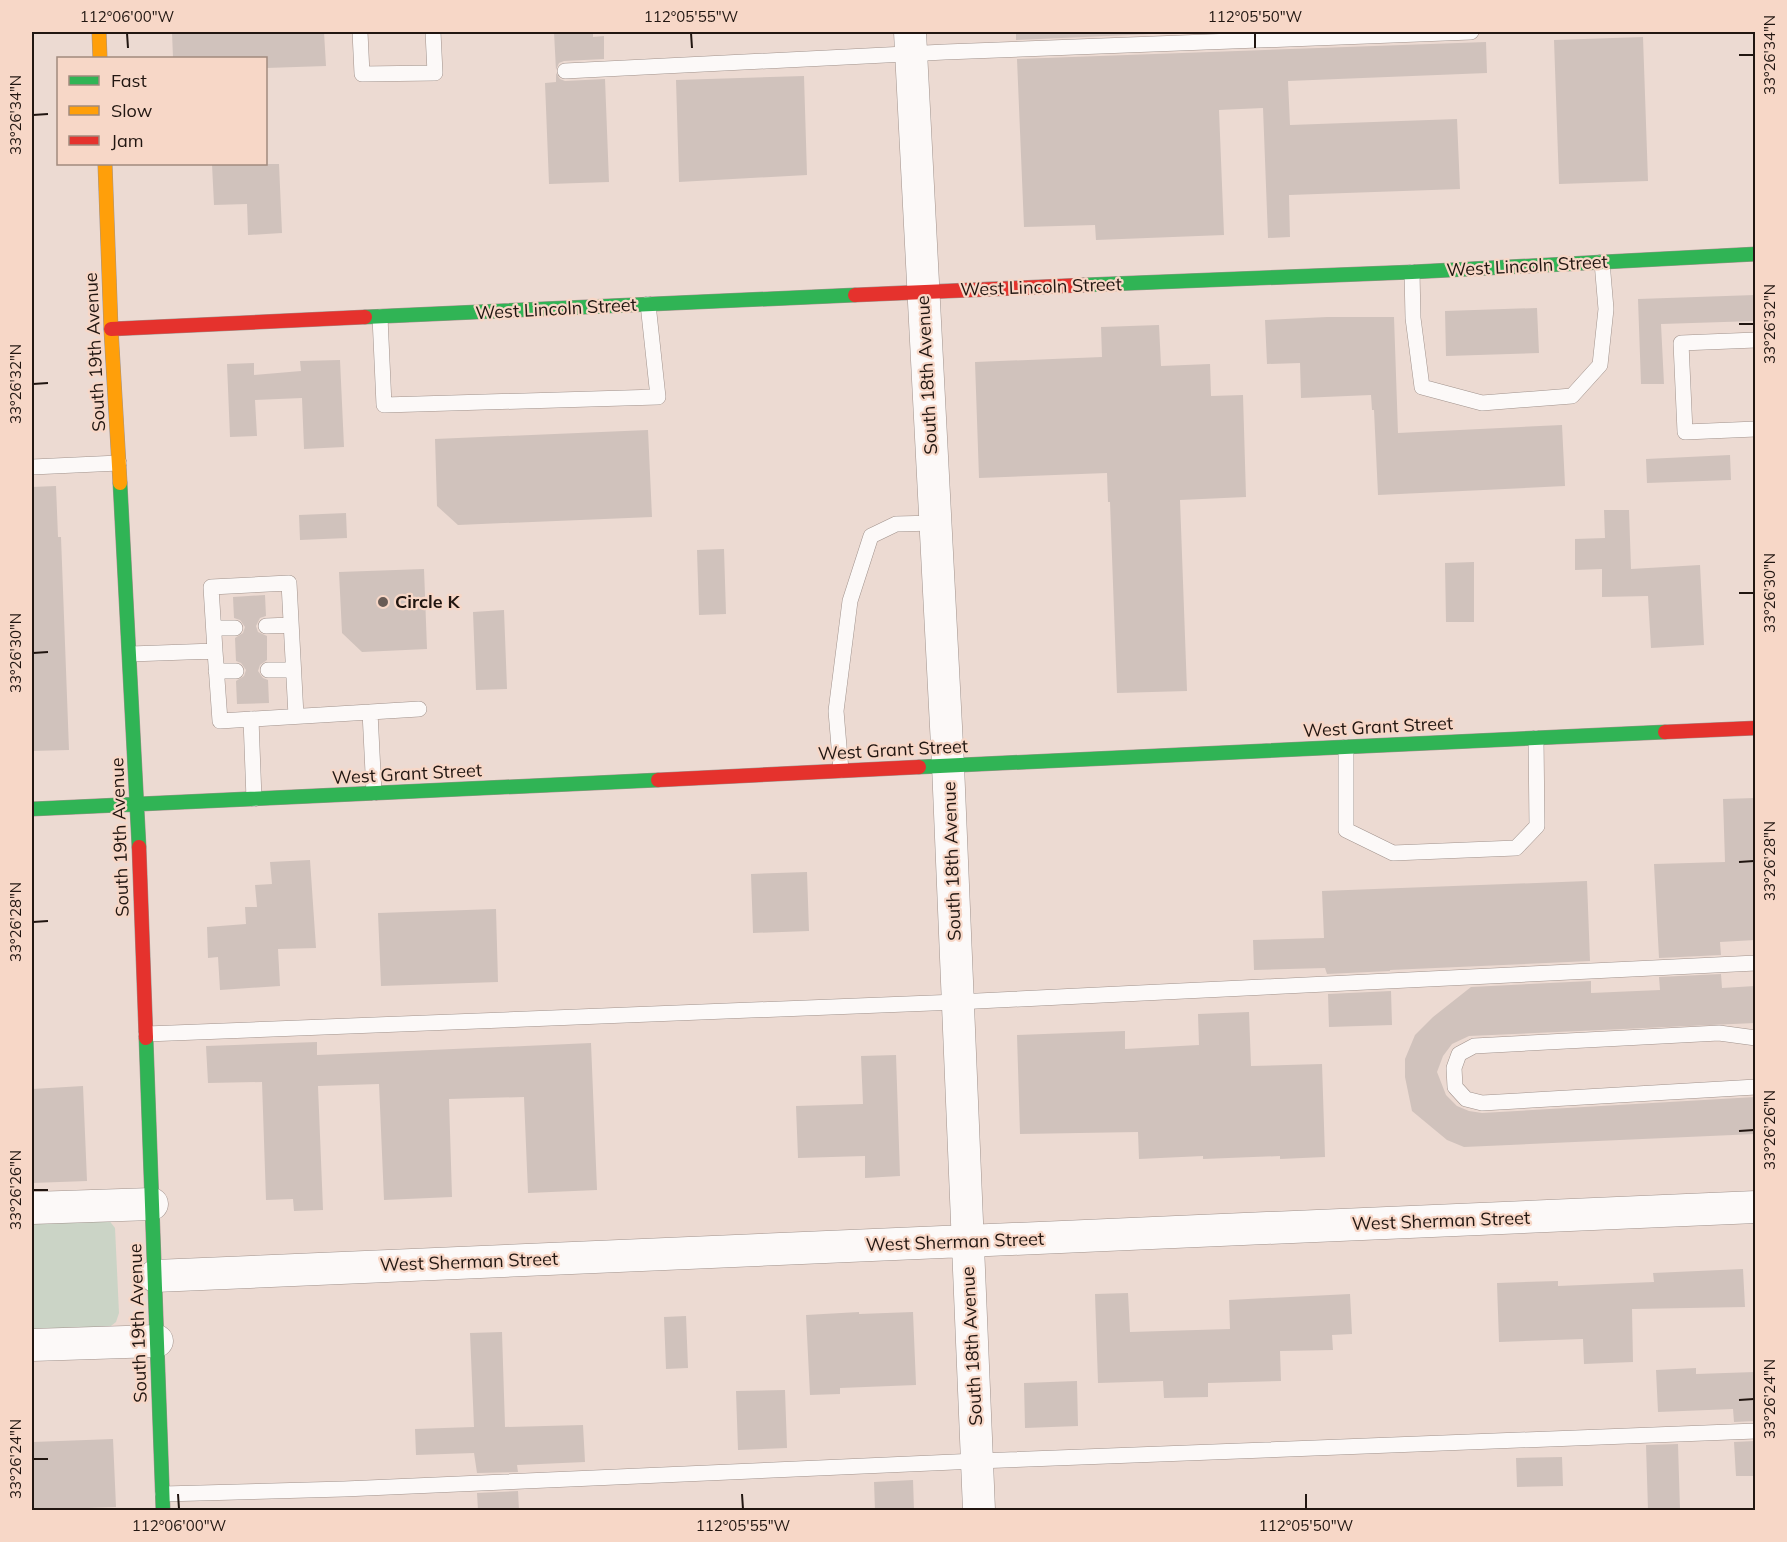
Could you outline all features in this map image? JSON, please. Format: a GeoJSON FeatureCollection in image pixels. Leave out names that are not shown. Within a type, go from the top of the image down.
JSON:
{"type":"FeatureCollection","features":[{"type":"Feature","properties":{"kind":"main road"},"geometry":{"type":"LineString","coordinates":[[99,32],[100,57]]}},
{"type":"Feature","properties":{"kind":"main road","name":"South 19th Avenue"},"geometry":{"type":"LineString","coordinates":[[105,165],[111,329],[137,805],[163,1510]]}},
{"type":"Feature","properties":{"kind":"main road","name":"West Lincoln Street"},"geometry":{"type":"LineString","coordinates":[[111,329],[1412,272],[1755,254]]}},
{"type":"Feature","properties":{"kind":"main road","name":"West Grant Street"},"geometry":{"type":"LineString","coordinates":[[32,809],[1755,729]]}},
{"type":"Feature","properties":{"kind":"street","name":"South 18th Avenue"},"geometry":{"type":"LineString","coordinates":[[911,43],[948,765],[979,1510]]}},
{"type":"Feature","properties":{"kind":"street"},"geometry":{"type":"LineString","coordinates":[[32,1208],[152,1203]]}},
{"type":"Feature","properties":{"kind":"street","name":"West Sherman Street"},"geometry":{"type":"LineString","coordinates":[[155,1276],[1755,1207]]}},
{"type":"Feature","properties":{"kind":"street"},"geometry":{"type":"LineString","coordinates":[[32,1345],[157,1341]]}},
{"type":"Feature","properties":{"kind":"lane"},"geometry":{"type":"LineString","coordinates":[[360,32],[362,74],[435,73],[433,32]]}},
{"type":"Feature","properties":{"kind":"lane"},"geometry":{"type":"LineString","coordinates":[[565,71],[911,43],[1471,32]]}},
{"type":"Feature","properties":{"kind":"lane"},"geometry":{"type":"LineString","coordinates":[[1412,272],[1413,318],[1422,387],[1482,403],[1572,396],[1600,365],[1606,309],[1602,262]]}},
{"type":"Feature","properties":{"kind":"lane"},"geometry":{"type":"LineString","coordinates":[[380,317],[384,405],[657,397],[648,304]]}},
{"type":"Feature","properties":{"kind":"lane"},"geometry":{"type":"LineString","coordinates":[[1755,340],[1681,343],[1684,432],[1755,429]]}},
{"type":"Feature","properties":{"kind":"lane"},"geometry":{"type":"LineString","coordinates":[[32,466],[119,463]]}},
{"type":"Feature","properties":{"kind":"lane"},"geometry":{"type":"LineString","coordinates":[[841,771],[836,711],[850,601],[871,536],[896,524],[935,523]]}},
{"type":"Feature","properties":{"kind":"lane"},"geometry":{"type":"LineString","coordinates":[[296,716],[289,583],[211,587],[220,721],[419,709]]}},
{"type":"Feature","properties":{"kind":"lane"},"geometry":{"type":"LineString","coordinates":[[266,626],[291,625]]}},
{"type":"Feature","properties":{"kind":"lane"},"geometry":{"type":"LineString","coordinates":[[213,628],[235,628]]}},
{"type":"Feature","properties":{"kind":"lane"},"geometry":{"type":"LineString","coordinates":[[130,654],[215,651]]}},
{"type":"Feature","properties":{"kind":"lane"},"geometry":{"type":"LineString","coordinates":[[268,670],[293,670]]}},
{"type":"Feature","properties":{"kind":"lane"},"geometry":{"type":"LineString","coordinates":[[216,671],[236,671]]}},
{"type":"Feature","properties":{"kind":"lane"},"geometry":{"type":"LineString","coordinates":[[370,712],[374,793]]}},
{"type":"Feature","properties":{"kind":"lane"},"geometry":{"type":"LineString","coordinates":[[251,719],[254,799]]}},
{"type":"Feature","properties":{"kind":"lane"},"geometry":{"type":"LineString","coordinates":[[1346,747],[1346,830],[1393,853],[1516,848],[1537,826],[1536,738]]}},
{"type":"Feature","properties":{"kind":"lane"},"geometry":{"type":"LineString","coordinates":[[146,1034],[957,1002],[1755,963]]}},
{"type":"Feature","properties":{"kind":"lane"},"geometry":{"type":"LineString","coordinates":[[1755,1038],[1719,1033],[1474,1046],[1459,1054],[1454,1068],[1455,1087],[1466,1099],[1482,1103],[1755,1087]]}},
{"type":"Feature","properties":{"kind":"lane"},"geometry":{"type":"LineString","coordinates":[[163,1494],[368,1488],[977,1461],[1755,1431]]}},
{"type":"Feature","properties":{"kind":"green space"},"geometry":{"type":"Polygon","coordinates":[[[32,1218],[108,1219],[115,1228],[119,1313],[116,1322],[107,1329],[32,1332],[32,1218]]]}},
{"type":"Feature","properties":{"kind":"building"},"geometry":{"type":"Polygon","coordinates":[[[172,32],[324,32],[326,66],[267,68],[267,57],[173,57],[172,32]]]}},
{"type":"Feature","properties":{"kind":"building"},"geometry":{"type":"Polygon","coordinates":[[[554,32],[593,32],[593,37],[604,36],[604,59],[564,61],[559,63],[556,70],[554,32]]]}},
{"type":"Feature","properties":{"kind":"building"},"geometry":{"type":"Polygon","coordinates":[[[1016,32],[1152,32],[1152,34],[1016,40],[1016,32]]]}},
{"type":"Feature","properties":{"kind":"building"},"geometry":{"type":"Polygon","coordinates":[[[1643,37],[1648,181],[1559,184],[1554,40],[1643,37]]]}},
{"type":"Feature","properties":{"kind":"building"},"geometry":{"type":"Polygon","coordinates":[[[1486,42],[1487,73],[1288,81],[1290,125],[1457,119],[1460,189],[1289,195],[1290,237],[1268,238],[1263,108],[1219,110],[1224,235],[1096,240],[1095,225],[1024,227],[1017,59],[1486,42]]]}},
{"type":"Feature","properties":{"kind":"building"},"geometry":{"type":"Polygon","coordinates":[[[556,73],[560,79],[565,81],[605,79],[609,182],[549,184],[545,83],[556,82],[556,73]]]}},
{"type":"Feature","properties":{"kind":"building"},"geometry":{"type":"Polygon","coordinates":[[[804,76],[807,175],[679,182],[676,80],[804,76]]]}},
{"type":"Feature","properties":{"kind":"building"},"geometry":{"type":"Polygon","coordinates":[[[279,164],[282,233],[248,235],[247,204],[214,205],[212,165],[279,164]]]}},
{"type":"Feature","properties":{"kind":"building"},"geometry":{"type":"Polygon","coordinates":[[[1755,295],[1755,321],[1661,324],[1664,384],[1641,384],[1638,299],[1755,295]]]}},
{"type":"Feature","properties":{"kind":"building"},"geometry":{"type":"Polygon","coordinates":[[[1537,308],[1539,353],[1446,356],[1445,311],[1537,308]]]}},
{"type":"Feature","properties":{"kind":"building"},"geometry":{"type":"Polygon","coordinates":[[[1394,317],[1398,433],[1562,425],[1565,486],[1378,495],[1374,410],[1372,410],[1371,395],[1301,398],[1300,363],[1267,364],[1265,320],[1394,317]]]}},
{"type":"Feature","properties":{"kind":"building"},"geometry":{"type":"Polygon","coordinates":[[[1159,325],[1161,366],[1210,364],[1211,396],[1243,395],[1246,497],[1180,500],[1187,691],[1117,693],[1107,473],[979,478],[975,362],[1102,357],[1101,327],[1159,325]]]}},
{"type":"Feature","properties":{"kind":"building"},"geometry":{"type":"Polygon","coordinates":[[[340,360],[344,447],[304,449],[302,398],[255,400],[257,436],[230,437],[227,364],[254,363],[254,375],[301,371],[300,361],[340,360]]]}},
{"type":"Feature","properties":{"kind":"building"},"geometry":{"type":"Polygon","coordinates":[[[648,430],[652,517],[458,525],[437,506],[435,439],[648,430]]]}},
{"type":"Feature","properties":{"kind":"building"},"geometry":{"type":"Polygon","coordinates":[[[1730,455],[1731,480],[1647,483],[1646,459],[1730,455]]]}},
{"type":"Feature","properties":{"kind":"building"},"geometry":{"type":"Polygon","coordinates":[[[56,486],[58,537],[61,537],[69,750],[32,751],[32,487],[56,486]]]}},
{"type":"Feature","properties":{"kind":"building"},"geometry":{"type":"Polygon","coordinates":[[[1604,510],[1629,510],[1631,569],[1700,565],[1704,645],[1651,648],[1648,596],[1602,597],[1602,569],[1575,570],[1575,539],[1605,538],[1604,510]]]}},
{"type":"Feature","properties":{"kind":"building"},"geometry":{"type":"Polygon","coordinates":[[[346,513],[347,538],[300,540],[299,515],[346,513]]]}},
{"type":"Feature","properties":{"kind":"building"},"geometry":{"type":"Polygon","coordinates":[[[724,549],[726,614],[699,615],[697,550],[724,549]]]}},
{"type":"Feature","properties":{"kind":"building"},"geometry":{"type":"Polygon","coordinates":[[[1474,562],[1474,622],[1446,622],[1445,563],[1474,562]]]}},
{"type":"Feature","properties":{"kind":"building","name":"Circle K"},"geometry":{"type":"Polygon","coordinates":[[[424,569],[427,649],[362,652],[342,633],[339,572],[424,569]]]}},
{"type":"Feature","properties":{"kind":"building"},"geometry":{"type":"Polygon","coordinates":[[[265,595],[266,616],[260,618],[256,626],[258,632],[267,636],[267,660],[260,665],[258,671],[263,678],[268,680],[269,703],[237,704],[236,681],[244,676],[246,670],[241,663],[236,661],[235,638],[243,633],[245,627],[240,620],[234,618],[233,597],[265,595]]]}},
{"type":"Feature","properties":{"kind":"building"},"geometry":{"type":"Polygon","coordinates":[[[504,610],[507,689],[476,690],[473,612],[504,610]]]}},
{"type":"Feature","properties":{"kind":"building"},"geometry":{"type":"Polygon","coordinates":[[[1755,798],[1755,940],[1720,942],[1721,955],[1659,958],[1654,864],[1725,862],[1723,799],[1755,798]]]}},
{"type":"Feature","properties":{"kind":"building"},"geometry":{"type":"Polygon","coordinates":[[[310,860],[316,948],[278,949],[280,986],[220,990],[218,957],[208,958],[207,927],[246,924],[245,907],[257,907],[255,885],[272,884],[270,862],[310,860]]]}},
{"type":"Feature","properties":{"kind":"building"},"geometry":{"type":"Polygon","coordinates":[[[807,872],[809,931],[753,933],[751,874],[807,872]]]}},
{"type":"Feature","properties":{"kind":"building"},"geometry":{"type":"Polygon","coordinates":[[[1587,881],[1590,961],[1327,974],[1325,968],[1254,970],[1253,940],[1324,938],[1322,891],[1587,881]]]}},
{"type":"Feature","properties":{"kind":"building"},"geometry":{"type":"Polygon","coordinates":[[[496,909],[498,982],[381,986],[378,913],[496,909]]]}},
{"type":"Feature","properties":{"kind":"building"},"geometry":{"type":"Polygon","coordinates":[[[1721,974],[1722,988],[1755,986],[1755,1023],[1469,1036],[1452,1044],[1443,1056],[1437,1072],[1446,1095],[1457,1106],[1482,1113],[1755,1097],[1755,1134],[1464,1147],[1447,1140],[1412,1111],[1405,1077],[1405,1059],[1415,1035],[1433,1017],[1471,987],[1591,981],[1591,993],[1660,990],[1659,977],[1721,974]]]}},
{"type":"Feature","properties":{"kind":"building"},"geometry":{"type":"Polygon","coordinates":[[[1391,991],[1392,1025],[1329,1027],[1328,994],[1391,991]]]}},
{"type":"Feature","properties":{"kind":"building"},"geometry":{"type":"Polygon","coordinates":[[[1249,1012],[1251,1066],[1322,1064],[1325,1157],[1203,1159],[1203,1156],[1139,1159],[1138,1132],[1020,1134],[1017,1035],[1125,1031],[1125,1049],[1199,1045],[1198,1014],[1249,1012]]]}},
{"type":"Feature","properties":{"kind":"building"},"geometry":{"type":"Polygon","coordinates":[[[317,1042],[317,1055],[591,1043],[597,1190],[528,1193],[524,1097],[449,1099],[452,1197],[384,1200],[379,1084],[318,1086],[323,1210],[294,1211],[293,1199],[266,1200],[262,1082],[208,1083],[206,1046],[317,1042]]]}},
{"type":"Feature","properties":{"kind":"building"},"geometry":{"type":"Polygon","coordinates":[[[896,1055],[900,1176],[865,1178],[865,1156],[798,1158],[796,1106],[863,1104],[861,1056],[896,1055]]]}},
{"type":"Feature","properties":{"kind":"building"},"geometry":{"type":"Polygon","coordinates":[[[83,1086],[87,1181],[32,1183],[32,1089],[83,1086]]]}},
{"type":"Feature","properties":{"kind":"building"},"geometry":{"type":"Polygon","coordinates":[[[1743,1269],[1745,1307],[1632,1309],[1633,1362],[1584,1364],[1583,1339],[1499,1342],[1497,1283],[1558,1281],[1558,1286],[1654,1282],[1653,1273],[1743,1269]]]}},
{"type":"Feature","properties":{"kind":"building"},"geometry":{"type":"Polygon","coordinates":[[[1128,1293],[1130,1332],[1230,1329],[1229,1300],[1350,1294],[1352,1334],[1332,1335],[1333,1350],[1280,1351],[1281,1381],[1208,1383],[1208,1397],[1164,1398],[1163,1381],[1098,1383],[1095,1294],[1128,1293]]]}},
{"type":"Feature","properties":{"kind":"building"},"geometry":{"type":"Polygon","coordinates":[[[859,1312],[859,1314],[913,1312],[916,1385],[840,1388],[840,1394],[810,1395],[806,1315],[859,1312]]]}},
{"type":"Feature","properties":{"kind":"building"},"geometry":{"type":"Polygon","coordinates":[[[686,1316],[688,1368],[666,1369],[664,1317],[686,1316]]]}},
{"type":"Feature","properties":{"kind":"building"},"geometry":{"type":"Polygon","coordinates":[[[502,1332],[505,1427],[583,1425],[585,1462],[517,1465],[518,1472],[477,1473],[474,1453],[416,1455],[415,1429],[474,1427],[470,1333],[502,1332]]]}},
{"type":"Feature","properties":{"kind":"building"},"geometry":{"type":"Polygon","coordinates":[[[1696,1368],[1696,1374],[1755,1372],[1755,1421],[1734,1422],[1733,1409],[1658,1412],[1656,1370],[1696,1368]]]}},
{"type":"Feature","properties":{"kind":"building"},"geometry":{"type":"Polygon","coordinates":[[[1077,1381],[1078,1426],[1025,1428],[1024,1383],[1077,1381]]]}},
{"type":"Feature","properties":{"kind":"building"},"geometry":{"type":"Polygon","coordinates":[[[785,1390],[787,1448],[738,1450],[736,1391],[785,1390]]]}},
{"type":"Feature","properties":{"kind":"building"},"geometry":{"type":"Polygon","coordinates":[[[113,1439],[116,1507],[32,1510],[33,1442],[113,1439]]]}},
{"type":"Feature","properties":{"kind":"building"},"geometry":{"type":"Polygon","coordinates":[[[1755,1441],[1755,1476],[1736,1476],[1734,1442],[1755,1441]]]}},
{"type":"Feature","properties":{"kind":"building"},"geometry":{"type":"Polygon","coordinates":[[[1678,1444],[1680,1510],[1648,1510],[1646,1445],[1678,1444]]]}},
{"type":"Feature","properties":{"kind":"building"},"geometry":{"type":"Polygon","coordinates":[[[1562,1457],[1563,1486],[1517,1487],[1516,1458],[1562,1457]]]}},
{"type":"Feature","properties":{"kind":"building"},"geometry":{"type":"Polygon","coordinates":[[[913,1480],[914,1510],[875,1510],[874,1482],[913,1480]]]}},
{"type":"Feature","properties":{"kind":"building"},"geometry":{"type":"Polygon","coordinates":[[[518,1491],[519,1510],[478,1510],[477,1493],[518,1491]]]}},
{"type":"Feature","properties":{"kind":"traffic: fast"},"geometry":{"type":"LineString","coordinates":[[1084,285],[1412,272],[1756,254]]}},
{"type":"Feature","properties":{"kind":"traffic: fast"},"geometry":{"type":"LineString","coordinates":[[365,317],[855,295]]}},
{"type":"Feature","properties":{"kind":"traffic: fast"},"geometry":{"type":"LineString","coordinates":[[120,483],[139,847]]}},
{"type":"Feature","properties":{"kind":"traffic: fast"},"geometry":{"type":"LineString","coordinates":[[919,767],[1665,732]]}},
{"type":"Feature","properties":{"kind":"traffic: fast"},"geometry":{"type":"LineString","coordinates":[[32,809],[658,780]]}},
{"type":"Feature","properties":{"kind":"traffic: fast"},"geometry":{"type":"LineString","coordinates":[[146,1038],[163,1510]]}},
{"type":"Feature","properties":{"kind":"traffic: slow"},"geometry":{"type":"LineString","coordinates":[[99,32],[100,57]]}},
{"type":"Feature","properties":{"kind":"traffic: slow"},"geometry":{"type":"LineString","coordinates":[[105,165],[120,483]]}},
{"type":"Feature","properties":{"kind":"traffic: jam"},"geometry":{"type":"LineString","coordinates":[[855,295],[1084,285]]}},
{"type":"Feature","properties":{"kind":"traffic: jam"},"geometry":{"type":"LineString","coordinates":[[111,329],[365,317]]}},
{"type":"Feature","properties":{"kind":"traffic: jam"},"geometry":{"type":"LineString","coordinates":[[1665,732],[1756,728]]}},
{"type":"Feature","properties":{"kind":"traffic: jam"},"geometry":{"type":"LineString","coordinates":[[658,780],[919,767]]}},
{"type":"Feature","properties":{"kind":"traffic: jam"},"geometry":{"type":"LineString","coordinates":[[139,847],[146,1038]]}},
{"type":"Feature","properties":{"kind":"place","name":"Circle K"},"geometry":{"type":"Point","coordinates":[383,602]}}]}
